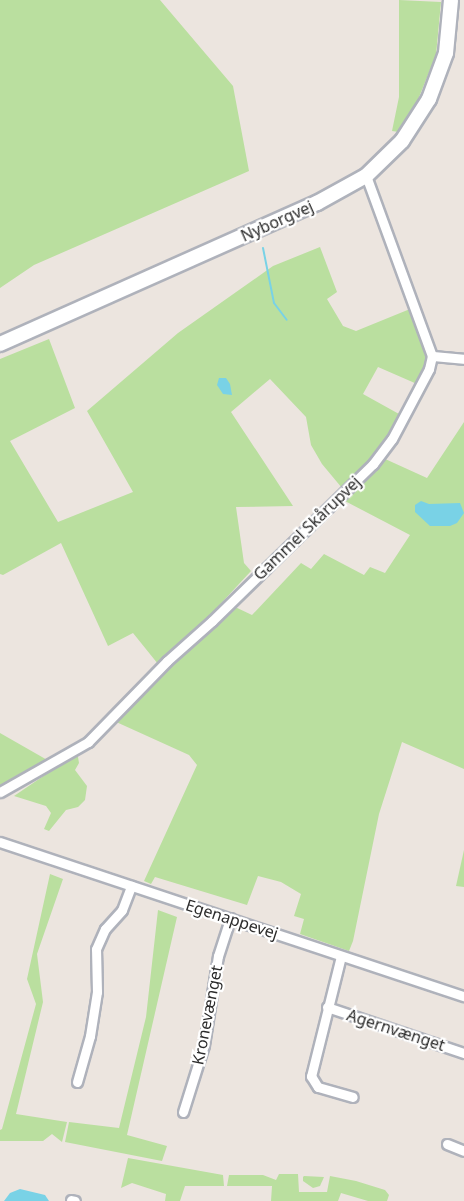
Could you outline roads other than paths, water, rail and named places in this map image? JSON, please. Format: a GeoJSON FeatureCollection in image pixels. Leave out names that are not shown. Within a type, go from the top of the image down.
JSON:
{"type":"FeatureCollection","features":[{"type":"Feature","properties":{"kind":"street","name":"Nyborgvej"},"geometry":{"type":"LineString","coordinates":[[0,344],[317,203],[366,176],[402,141],[429,99],[446,53],[451,0]]}},
{"type":"Feature","properties":{"kind":"street"},"geometry":{"type":"LineString","coordinates":[[366,176],[432,356],[464,359]]}},
{"type":"Feature","properties":{"kind":"street","name":"Gammel Skårupvej"},"geometry":{"type":"LineString","coordinates":[[0,792],[88,741],[167,661],[212,621],[373,464],[392,439],[429,369],[432,356]]}},
{"type":"Feature","properties":{"kind":"street","name":"Egenappevej"},"geometry":{"type":"LineString","coordinates":[[0,842],[464,996]]}},
{"type":"Feature","properties":{"kind":"street"},"geometry":{"type":"LineString","coordinates":[[77,1082],[90,1036],[97,992],[96,949],[105,929],[122,910],[131,886]]}},
{"type":"Feature","properties":{"kind":"street","name":"Kronevænget"},"geometry":{"type":"LineString","coordinates":[[183,1112],[204,1045],[218,956],[230,918]]}},
{"type":"Feature","properties":{"kind":"street","name":"Agernvænget"},"geometry":{"type":"LineString","coordinates":[[341,956],[311,1076],[318,1087],[353,1097]]}},
{"type":"Feature","properties":{"kind":"street","name":"Agernvænget"},"geometry":{"type":"LineString","coordinates":[[327,1007],[464,1053]]}},
{"type":"Feature","properties":{"kind":"street"},"geometry":{"type":"LineString","coordinates":[[447,1144],[464,1151]]}},
{"type":"Feature","properties":{"kind":"water"},"geometry":{"type":"Polygon","coordinates":[[[219,378],[226,378],[232,395],[223,394],[217,385],[219,378]]]}},
{"type":"Feature","properties":{"kind":"water"},"geometry":{"type":"Polygon","coordinates":[[[421,501],[429,504],[460,503],[464,513],[457,523],[450,526],[430,526],[415,512],[415,505],[421,501]]]}},
{"type":"Feature","properties":{"kind":"water"},"geometry":{"type":"Polygon","coordinates":[[[20,1189],[45,1195],[49,1201],[4,1201],[10,1193],[20,1189]]]}},
{"type":"Feature","properties":{"kind":"waterway"},"geometry":{"type":"LineString","coordinates":[[263,248],[274,303],[287,320]]}}]}
